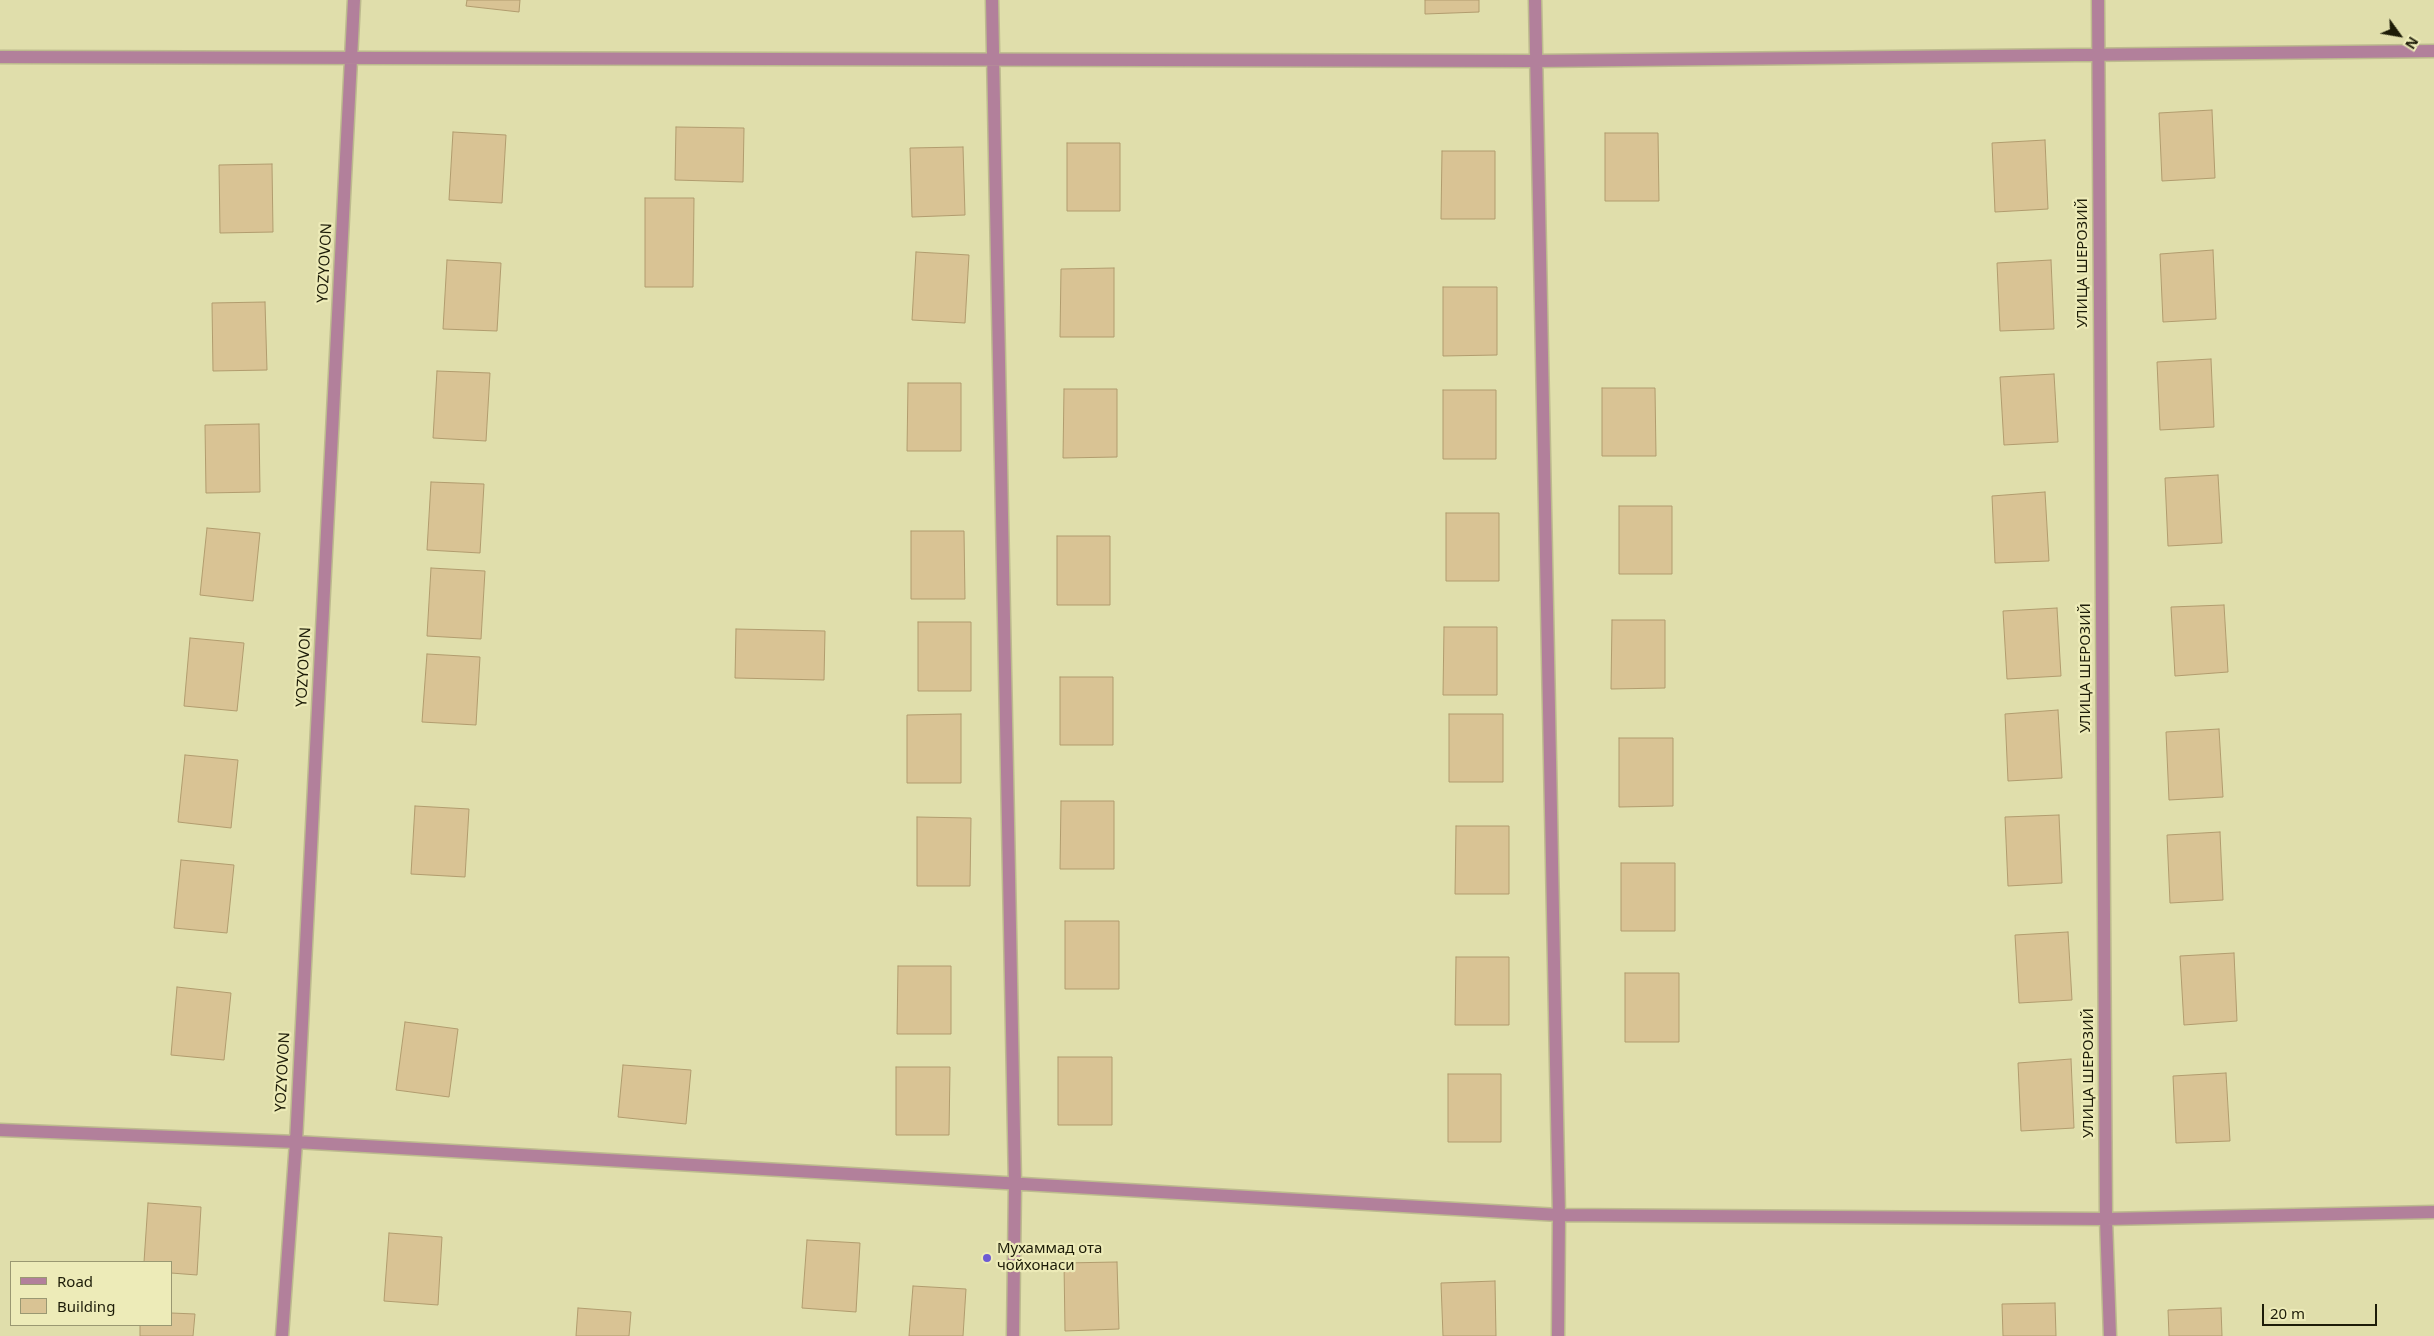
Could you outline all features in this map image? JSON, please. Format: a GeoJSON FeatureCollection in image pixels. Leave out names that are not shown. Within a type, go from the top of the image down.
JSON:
{"type":"FeatureCollection","features":[{"type":"Feature","properties":{"kind":"street","name":"YOZYOVON"},"geometry":{"type":"LineString","coordinates":[[282,1336],[296,1142],[354,0]]}},
{"type":"Feature","properties":{"kind":"street"},"geometry":{"type":"LineString","coordinates":[[992,0],[1015,1184],[1013,1336]]}},
{"type":"Feature","properties":{"kind":"street"},"geometry":{"type":"LineString","coordinates":[[1535,0],[1559,1215],[1558,1336]]}},
{"type":"Feature","properties":{"kind":"street","name":"УЛИЦА ШЕРОЗИЙ"},"geometry":{"type":"LineString","coordinates":[[2098,0],[2106,1219],[2110,1336]]}},
{"type":"Feature","properties":{"kind":"street"},"geometry":{"type":"LineString","coordinates":[[0,57],[1536,61],[2434,51]]}},
{"type":"Feature","properties":{"kind":"street"},"geometry":{"type":"LineString","coordinates":[[0,1130],[296,1142],[1559,1215],[2106,1219],[2434,1212]]}},
{"type":"Feature","properties":{"kind":"building"},"geometry":{"type":"Polygon","coordinates":[[[467,0],[520,0],[519,12],[466,6],[467,0]]]}},
{"type":"Feature","properties":{"kind":"building"},"geometry":{"type":"Polygon","coordinates":[[[1425,0],[1479,0],[1479,12],[1425,14],[1425,0]]]}},
{"type":"Feature","properties":{"kind":"building"},"geometry":{"type":"Polygon","coordinates":[[[2212,110],[2215,178],[2162,181],[2159,113],[2212,110]]]}},
{"type":"Feature","properties":{"kind":"building"},"geometry":{"type":"Polygon","coordinates":[[[676,127],[744,128],[743,182],[675,180],[676,127]]]}},
{"type":"Feature","properties":{"kind":"building"},"geometry":{"type":"Polygon","coordinates":[[[453,132],[506,135],[502,203],[449,200],[453,132]]]}},
{"type":"Feature","properties":{"kind":"building"},"geometry":{"type":"Polygon","coordinates":[[[1605,133],[1658,133],[1659,201],[1605,201],[1605,133]]]}},
{"type":"Feature","properties":{"kind":"building"},"geometry":{"type":"Polygon","coordinates":[[[2045,140],[2048,209],[1995,212],[1992,143],[2045,140]]]}},
{"type":"Feature","properties":{"kind":"building"},"geometry":{"type":"Polygon","coordinates":[[[1067,143],[1120,143],[1120,211],[1067,211],[1067,143]]]}},
{"type":"Feature","properties":{"kind":"building"},"geometry":{"type":"Polygon","coordinates":[[[963,147],[965,215],[912,217],[910,148],[963,147]]]}},
{"type":"Feature","properties":{"kind":"building"},"geometry":{"type":"Polygon","coordinates":[[[1442,151],[1495,151],[1495,219],[1441,219],[1442,151]]]}},
{"type":"Feature","properties":{"kind":"building"},"geometry":{"type":"Polygon","coordinates":[[[272,164],[273,232],[220,233],[219,165],[272,164]]]}},
{"type":"Feature","properties":{"kind":"building"},"geometry":{"type":"Polygon","coordinates":[[[645,198],[694,198],[693,287],[645,287],[645,198]]]}},
{"type":"Feature","properties":{"kind":"building"},"geometry":{"type":"Polygon","coordinates":[[[2213,250],[2216,319],[2163,322],[2160,254],[2213,250]]]}},
{"type":"Feature","properties":{"kind":"building"},"geometry":{"type":"Polygon","coordinates":[[[916,252],[969,255],[965,323],[912,320],[916,252]]]}},
{"type":"Feature","properties":{"kind":"building"},"geometry":{"type":"Polygon","coordinates":[[[447,260],[501,263],[497,331],[443,329],[447,260]]]}},
{"type":"Feature","properties":{"kind":"building"},"geometry":{"type":"Polygon","coordinates":[[[2051,260],[2054,329],[2000,331],[1997,263],[2051,260]]]}},
{"type":"Feature","properties":{"kind":"building"},"geometry":{"type":"Polygon","coordinates":[[[1114,268],[1114,337],[1060,337],[1061,269],[1114,268]]]}},
{"type":"Feature","properties":{"kind":"building"},"geometry":{"type":"Polygon","coordinates":[[[1443,287],[1497,287],[1497,355],[1443,356],[1443,287]]]}},
{"type":"Feature","properties":{"kind":"building"},"geometry":{"type":"Polygon","coordinates":[[[265,302],[267,370],[213,371],[212,303],[265,302]]]}},
{"type":"Feature","properties":{"kind":"building"},"geometry":{"type":"Polygon","coordinates":[[[2211,359],[2214,427],[2160,430],[2157,362],[2211,359]]]}},
{"type":"Feature","properties":{"kind":"building"},"geometry":{"type":"Polygon","coordinates":[[[437,371],[490,373],[486,441],[433,438],[437,371]]]}},
{"type":"Feature","properties":{"kind":"building"},"geometry":{"type":"Polygon","coordinates":[[[2054,374],[2058,442],[2004,445],[2000,377],[2054,374]]]}},
{"type":"Feature","properties":{"kind":"building"},"geometry":{"type":"Polygon","coordinates":[[[908,383],[961,383],[961,451],[907,451],[908,383]]]}},
{"type":"Feature","properties":{"kind":"building"},"geometry":{"type":"Polygon","coordinates":[[[1602,388],[1655,388],[1656,456],[1602,456],[1602,388]]]}},
{"type":"Feature","properties":{"kind":"building"},"geometry":{"type":"Polygon","coordinates":[[[1064,389],[1117,389],[1117,457],[1063,458],[1064,389]]]}},
{"type":"Feature","properties":{"kind":"building"},"geometry":{"type":"Polygon","coordinates":[[[1443,390],[1496,390],[1496,459],[1443,459],[1443,390]]]}},
{"type":"Feature","properties":{"kind":"building"},"geometry":{"type":"Polygon","coordinates":[[[259,424],[260,492],[206,493],[205,425],[259,424]]]}},
{"type":"Feature","properties":{"kind":"building"},"geometry":{"type":"Polygon","coordinates":[[[2218,475],[2222,543],[2168,546],[2165,478],[2218,475]]]}},
{"type":"Feature","properties":{"kind":"building"},"geometry":{"type":"Polygon","coordinates":[[[431,482],[484,484],[480,553],[427,550],[431,482]]]}},
{"type":"Feature","properties":{"kind":"building"},"geometry":{"type":"Polygon","coordinates":[[[2045,492],[2049,561],[1995,563],[1992,496],[2045,492]]]}},
{"type":"Feature","properties":{"kind":"building"},"geometry":{"type":"Polygon","coordinates":[[[1619,506],[1672,506],[1672,574],[1619,574],[1619,506]]]}},
{"type":"Feature","properties":{"kind":"building"},"geometry":{"type":"Polygon","coordinates":[[[1446,513],[1499,513],[1499,581],[1446,581],[1446,513]]]}},
{"type":"Feature","properties":{"kind":"building"},"geometry":{"type":"Polygon","coordinates":[[[207,528],[260,533],[253,601],[200,595],[207,528]]]}},
{"type":"Feature","properties":{"kind":"building"},"geometry":{"type":"Polygon","coordinates":[[[911,531],[964,531],[965,599],[911,599],[911,531]]]}},
{"type":"Feature","properties":{"kind":"building"},"geometry":{"type":"Polygon","coordinates":[[[1057,536],[1110,536],[1110,605],[1057,605],[1057,536]]]}},
{"type":"Feature","properties":{"kind":"building"},"geometry":{"type":"Polygon","coordinates":[[[431,568],[485,571],[481,639],[427,636],[431,568]]]}},
{"type":"Feature","properties":{"kind":"building"},"geometry":{"type":"Polygon","coordinates":[[[2224,605],[2228,672],[2175,676],[2171,607],[2224,605]]]}},
{"type":"Feature","properties":{"kind":"building"},"geometry":{"type":"Polygon","coordinates":[[[2057,608],[2061,676],[2007,679],[2003,611],[2057,608]]]}},
{"type":"Feature","properties":{"kind":"building"},"geometry":{"type":"Polygon","coordinates":[[[1612,620],[1665,620],[1665,688],[1611,689],[1612,620]]]}},
{"type":"Feature","properties":{"kind":"building"},"geometry":{"type":"Polygon","coordinates":[[[918,622],[971,622],[971,691],[918,691],[918,622]]]}},
{"type":"Feature","properties":{"kind":"building"},"geometry":{"type":"Polygon","coordinates":[[[1444,627],[1497,627],[1497,695],[1443,695],[1444,627]]]}},
{"type":"Feature","properties":{"kind":"building"},"geometry":{"type":"Polygon","coordinates":[[[736,629],[825,631],[824,680],[735,678],[736,629]]]}},
{"type":"Feature","properties":{"kind":"building"},"geometry":{"type":"Polygon","coordinates":[[[190,638],[244,643],[237,711],[184,706],[190,638]]]}},
{"type":"Feature","properties":{"kind":"building"},"geometry":{"type":"Polygon","coordinates":[[[427,654],[480,657],[476,725],[422,722],[427,654]]]}},
{"type":"Feature","properties":{"kind":"building"},"geometry":{"type":"Polygon","coordinates":[[[1060,677],[1113,677],[1113,745],[1060,745],[1060,677]]]}},
{"type":"Feature","properties":{"kind":"building"},"geometry":{"type":"Polygon","coordinates":[[[2058,710],[2062,778],[2008,781],[2005,714],[2058,710]]]}},
{"type":"Feature","properties":{"kind":"building"},"geometry":{"type":"Polygon","coordinates":[[[961,714],[961,783],[907,783],[907,715],[961,714]]]}},
{"type":"Feature","properties":{"kind":"building"},"geometry":{"type":"Polygon","coordinates":[[[1449,714],[1503,714],[1503,782],[1449,782],[1449,714]]]}},
{"type":"Feature","properties":{"kind":"building"},"geometry":{"type":"Polygon","coordinates":[[[2219,729],[2223,797],[2169,800],[2166,732],[2219,729]]]}},
{"type":"Feature","properties":{"kind":"building"},"geometry":{"type":"Polygon","coordinates":[[[1619,738],[1673,738],[1673,806],[1619,807],[1619,738]]]}},
{"type":"Feature","properties":{"kind":"building"},"geometry":{"type":"Polygon","coordinates":[[[185,755],[238,760],[231,828],[178,822],[185,755]]]}},
{"type":"Feature","properties":{"kind":"building"},"geometry":{"type":"Polygon","coordinates":[[[1061,801],[1114,801],[1114,869],[1060,869],[1061,801]]]}},
{"type":"Feature","properties":{"kind":"building"},"geometry":{"type":"Polygon","coordinates":[[[415,806],[469,809],[465,877],[411,874],[415,806]]]}},
{"type":"Feature","properties":{"kind":"building"},"geometry":{"type":"Polygon","coordinates":[[[2059,815],[2062,883],[2008,886],[2005,817],[2059,815]]]}},
{"type":"Feature","properties":{"kind":"building"},"geometry":{"type":"Polygon","coordinates":[[[917,817],[971,818],[970,886],[917,886],[917,817]]]}},
{"type":"Feature","properties":{"kind":"building"},"geometry":{"type":"Polygon","coordinates":[[[1456,826],[1509,826],[1509,894],[1455,894],[1456,826]]]}},
{"type":"Feature","properties":{"kind":"building"},"geometry":{"type":"Polygon","coordinates":[[[2220,832],[2223,900],[2170,903],[2167,835],[2220,832]]]}},
{"type":"Feature","properties":{"kind":"building"},"geometry":{"type":"Polygon","coordinates":[[[181,860],[234,865],[227,933],[174,928],[181,860]]]}},
{"type":"Feature","properties":{"kind":"building"},"geometry":{"type":"Polygon","coordinates":[[[1621,863],[1675,863],[1675,931],[1621,931],[1621,863]]]}},
{"type":"Feature","properties":{"kind":"building"},"geometry":{"type":"Polygon","coordinates":[[[1065,921],[1119,921],[1119,989],[1065,989],[1065,921]]]}},
{"type":"Feature","properties":{"kind":"building"},"geometry":{"type":"Polygon","coordinates":[[[2068,932],[2072,1000],[2019,1003],[2015,935],[2068,932]]]}},
{"type":"Feature","properties":{"kind":"building"},"geometry":{"type":"Polygon","coordinates":[[[2234,953],[2237,1021],[2184,1025],[2180,956],[2234,953]]]}},
{"type":"Feature","properties":{"kind":"building"},"geometry":{"type":"Polygon","coordinates":[[[1456,957],[1509,957],[1509,1025],[1455,1025],[1456,957]]]}},
{"type":"Feature","properties":{"kind":"building"},"geometry":{"type":"Polygon","coordinates":[[[898,966],[951,966],[951,1034],[897,1034],[898,966]]]}},
{"type":"Feature","properties":{"kind":"building"},"geometry":{"type":"Polygon","coordinates":[[[1625,973],[1679,973],[1679,1042],[1625,1042],[1625,973]]]}},
{"type":"Feature","properties":{"kind":"building"},"geometry":{"type":"Polygon","coordinates":[[[177,987],[231,993],[224,1060],[171,1055],[177,987]]]}},
{"type":"Feature","properties":{"kind":"building"},"geometry":{"type":"Polygon","coordinates":[[[405,1022],[458,1029],[449,1097],[396,1090],[405,1022]]]}},
{"type":"Feature","properties":{"kind":"building"},"geometry":{"type":"Polygon","coordinates":[[[1058,1057],[1112,1057],[1112,1125],[1058,1125],[1058,1057]]]}},
{"type":"Feature","properties":{"kind":"building"},"geometry":{"type":"Polygon","coordinates":[[[2071,1059],[2074,1128],[2021,1131],[2018,1063],[2071,1059]]]}},
{"type":"Feature","properties":{"kind":"building"},"geometry":{"type":"Polygon","coordinates":[[[623,1065],[691,1070],[686,1124],[618,1117],[623,1065]]]}},
{"type":"Feature","properties":{"kind":"building"},"geometry":{"type":"Polygon","coordinates":[[[896,1067],[950,1067],[949,1135],[896,1135],[896,1067]]]}},
{"type":"Feature","properties":{"kind":"building"},"geometry":{"type":"Polygon","coordinates":[[[2226,1073],[2230,1141],[2176,1143],[2173,1076],[2226,1073]]]}},
{"type":"Feature","properties":{"kind":"building"},"geometry":{"type":"Polygon","coordinates":[[[1448,1074],[1501,1074],[1501,1142],[1448,1142],[1448,1074]]]}},
{"type":"Feature","properties":{"kind":"building"},"geometry":{"type":"Polygon","coordinates":[[[148,1203],[201,1207],[197,1275],[172,1273],[172,1261],[144,1261],[148,1203]]]}},
{"type":"Feature","properties":{"kind":"building"},"geometry":{"type":"Polygon","coordinates":[[[389,1233],[442,1237],[438,1305],[384,1301],[389,1233]]]}},
{"type":"Feature","properties":{"kind":"building"},"geometry":{"type":"Polygon","coordinates":[[[807,1240],[860,1243],[856,1312],[802,1308],[807,1240]]]}},
{"type":"Feature","properties":{"kind":"building"},"geometry":{"type":"Polygon","coordinates":[[[1117,1262],[1119,1329],[1065,1331],[1064,1263],[1117,1262]]]}},
{"type":"Feature","properties":{"kind":"building"},"geometry":{"type":"Polygon","coordinates":[[[1495,1281],[1496,1336],[1443,1336],[1441,1283],[1495,1281]]]}},
{"type":"Feature","properties":{"kind":"building"},"geometry":{"type":"Polygon","coordinates":[[[913,1286],[966,1289],[963,1336],[909,1336],[913,1286]]]}},
{"type":"Feature","properties":{"kind":"building"},"geometry":{"type":"Polygon","coordinates":[[[2055,1303],[2056,1336],[2003,1336],[2002,1304],[2055,1303]]]}},
{"type":"Feature","properties":{"kind":"building"},"geometry":{"type":"Polygon","coordinates":[[[578,1308],[631,1312],[629,1336],[576,1336],[578,1308]]]}},
{"type":"Feature","properties":{"kind":"building"},"geometry":{"type":"Polygon","coordinates":[[[2221,1308],[2222,1336],[2169,1336],[2168,1310],[2221,1308]]]}},
{"type":"Feature","properties":{"kind":"building"},"geometry":{"type":"Polygon","coordinates":[[[172,1313],[195,1314],[193,1336],[140,1336],[140,1326],[172,1326],[172,1313]]]}},
{"type":"Feature","properties":{"kind":"place","name":"Мухаммад ота чойхонаси"},"geometry":{"type":"Point","coordinates":[987,1258]}}]}
